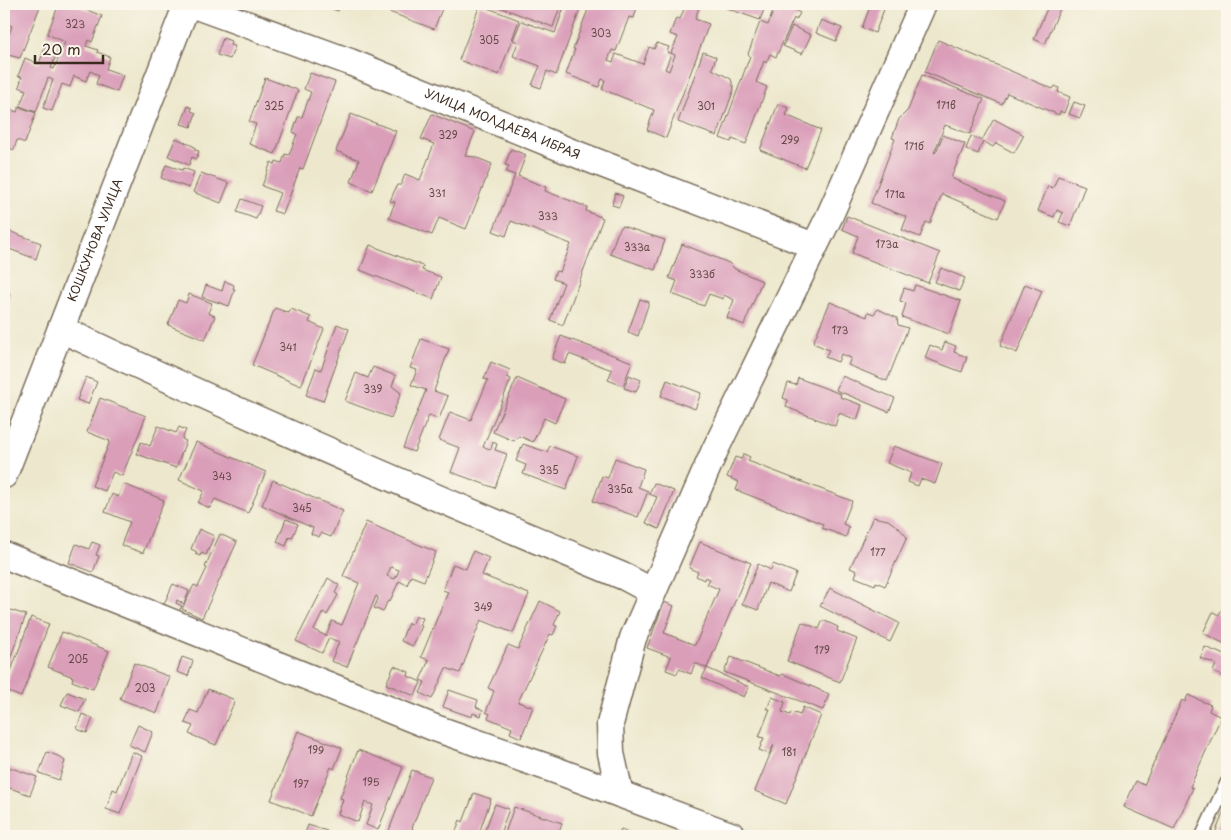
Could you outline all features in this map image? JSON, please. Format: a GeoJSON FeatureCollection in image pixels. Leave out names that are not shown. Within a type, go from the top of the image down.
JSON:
{"type":"FeatureCollection","features":[{"type":"Feature","properties":{"kind":"street","name":"УЛИЦА МОЛДАЕВА ИБРАЯ"},"geometry":{"type":"LineString","coordinates":[[189,4],[350,62],[571,152],[814,246]]}},
{"type":"Feature","properties":{"kind":"street","name":"КОШКУНОВА УЛИЦА"},"geometry":{"type":"LineString","coordinates":[[4,475],[189,4]]}},
{"type":"Feature","properties":{"kind":"street"},"geometry":{"type":"LineString","coordinates":[[620,794],[610,752],[610,724],[633,638],[714,450],[829,216],[923,4]]}},
{"type":"Feature","properties":{"kind":"street"},"geometry":{"type":"LineString","coordinates":[[61,329],[143,368],[430,495],[625,577],[653,592]]}},
{"type":"Feature","properties":{"kind":"street"},"geometry":{"type":"LineString","coordinates":[[4,555],[435,728],[734,836]]}},
{"type":"Feature","properties":{"kind":"lane"},"geometry":{"type":"LineString","coordinates":[[1202,836],[1227,782]]}},
{"type":"Feature","properties":{"kind":"building"},"geometry":{"type":"Polygon","coordinates":[[[4,4],[41,4],[20,58],[4,54],[4,48],[12,26],[4,23],[4,4]]]}},
{"type":"Feature","properties":{"kind":"building"},"geometry":{"type":"Polygon","coordinates":[[[59,4],[72,4],[102,16],[92,42],[88,40],[86,46],[110,57],[106,69],[123,75],[117,92],[96,84],[99,75],[90,71],[86,81],[74,76],[70,87],[62,84],[52,111],[43,108],[53,80],[48,78],[36,112],[20,106],[26,90],[19,87],[22,77],[18,76],[25,58],[39,64],[46,44],[59,48],[51,68],[54,69],[65,42],[47,34],[59,4]]]}},
{"type":"Feature","properties":{"kind":"building"},"geometry":{"type":"Polygon","coordinates":[[[318,4],[341,4],[338,11],[318,4]]]}},
{"type":"Feature","properties":{"kind":"building"},"geometry":{"type":"Polygon","coordinates":[[[386,4],[444,4],[434,29],[384,10],[386,4]]]}},
{"type":"Feature","properties":{"kind":"building"},"geometry":{"type":"Polygon","coordinates":[[[491,4],[561,4],[553,27],[491,4]]]}},
{"type":"Feature","properties":{"kind":"building"},"geometry":{"type":"Polygon","coordinates":[[[565,4],[582,4],[556,75],[547,71],[541,88],[532,85],[540,66],[513,56],[518,42],[513,40],[521,21],[555,33],[565,4]]]}},
{"type":"Feature","properties":{"kind":"building"},"geometry":{"type":"Polygon","coordinates":[[[590,4],[607,4],[617,7],[618,4],[638,4],[634,18],[629,17],[616,51],[612,50],[608,60],[613,62],[616,54],[643,64],[649,47],[654,49],[657,43],[669,47],[667,52],[671,54],[665,69],[669,71],[675,55],[671,53],[678,37],[670,34],[676,18],[680,19],[686,4],[700,5],[695,19],[709,24],[666,138],[647,130],[654,110],[602,89],[605,80],[602,79],[599,87],[566,74],[590,4]]]}},
{"type":"Feature","properties":{"kind":"building"},"geometry":{"type":"Polygon","coordinates":[[[728,4],[766,4],[760,20],[726,8],[728,4]]]}},
{"type":"Feature","properties":{"kind":"building"},"geometry":{"type":"Polygon","coordinates":[[[775,4],[794,4],[792,8],[800,13],[796,20],[794,18],[776,57],[770,54],[766,63],[764,61],[756,82],[767,87],[746,144],[732,139],[731,142],[720,138],[750,56],[748,54],[760,22],[768,25],[774,9],[779,10],[779,6],[775,4]]]}},
{"type":"Feature","properties":{"kind":"building"},"geometry":{"type":"Polygon","coordinates":[[[871,4],[886,4],[875,33],[862,28],[871,4]]]}},
{"type":"Feature","properties":{"kind":"building"},"geometry":{"type":"Polygon","coordinates":[[[1049,4],[1062,4],[1045,44],[1034,39],[1049,4]]]}},
{"type":"Feature","properties":{"kind":"building"},"geometry":{"type":"Polygon","coordinates":[[[480,5],[519,20],[499,75],[459,60],[480,5]]]}},
{"type":"Feature","properties":{"kind":"building"},"geometry":{"type":"Polygon","coordinates":[[[821,20],[842,28],[836,41],[816,33],[821,20]]]}},
{"type":"Feature","properties":{"kind":"building"},"geometry":{"type":"Polygon","coordinates":[[[792,26],[811,35],[802,54],[783,46],[792,26]]]}},
{"type":"Feature","properties":{"kind":"building"},"geometry":{"type":"Polygon","coordinates":[[[223,38],[231,41],[230,45],[235,46],[230,59],[217,55],[223,38]]]}},
{"type":"Feature","properties":{"kind":"building"},"geometry":{"type":"Polygon","coordinates":[[[938,40],[1053,89],[1055,86],[1059,88],[1058,92],[1070,97],[1064,113],[1060,111],[1059,115],[1007,93],[1002,104],[925,72],[938,40]]]}},
{"type":"Feature","properties":{"kind":"building"},"geometry":{"type":"Polygon","coordinates":[[[703,52],[716,57],[712,69],[731,79],[734,89],[717,136],[678,122],[703,52]]]}},
{"type":"Feature","properties":{"kind":"building"},"geometry":{"type":"Polygon","coordinates":[[[310,73],[335,82],[303,169],[300,168],[283,214],[273,211],[280,193],[262,186],[271,162],[275,164],[276,161],[282,163],[285,154],[289,155],[297,134],[293,132],[298,117],[302,117],[311,92],[304,89],[310,73]]]}},
{"type":"Feature","properties":{"kind":"building"},"geometry":{"type":"Polygon","coordinates":[[[922,75],[984,99],[970,134],[945,125],[934,153],[943,135],[965,144],[951,178],[1005,201],[998,218],[942,194],[930,224],[926,222],[920,237],[902,230],[907,217],[871,203],[895,139],[892,138],[899,119],[908,110],[922,75]]]}},
{"type":"Feature","properties":{"kind":"building"},"geometry":{"type":"Polygon","coordinates":[[[265,78],[298,90],[275,154],[249,144],[256,124],[249,122],[265,78]]]}},
{"type":"Feature","properties":{"kind":"building"},"geometry":{"type":"Polygon","coordinates":[[[1074,102],[1085,106],[1080,118],[1069,114],[1074,102]]]}},
{"type":"Feature","properties":{"kind":"building"},"geometry":{"type":"Polygon","coordinates":[[[778,104],[789,108],[786,115],[821,130],[805,168],[760,150],[778,104]]]}},
{"type":"Feature","properties":{"kind":"building"},"geometry":{"type":"Polygon","coordinates":[[[188,106],[192,108],[191,111],[196,113],[191,127],[181,124],[188,106]]]}},
{"type":"Feature","properties":{"kind":"building"},"geometry":{"type":"Polygon","coordinates":[[[4,107],[17,112],[19,107],[36,113],[25,143],[17,140],[14,150],[4,146],[4,107]]]}},
{"type":"Feature","properties":{"kind":"building"},"geometry":{"type":"Polygon","coordinates":[[[351,114],[396,131],[372,191],[351,182],[359,160],[336,151],[351,114]]]}},
{"type":"Feature","properties":{"kind":"building"},"geometry":{"type":"Polygon","coordinates":[[[432,114],[475,132],[465,156],[475,157],[492,164],[466,229],[439,218],[432,235],[389,218],[395,202],[390,201],[397,185],[401,185],[405,174],[420,180],[434,144],[421,139],[432,114]]]}},
{"type":"Feature","properties":{"kind":"building"},"geometry":{"type":"Polygon","coordinates":[[[994,119],[1024,135],[1014,153],[996,143],[993,147],[983,141],[978,154],[966,149],[971,136],[982,140],[994,119]]]}},
{"type":"Feature","properties":{"kind":"building"},"geometry":{"type":"Polygon","coordinates":[[[176,138],[195,147],[195,150],[199,151],[196,159],[192,157],[189,165],[168,156],[176,138]]]}},
{"type":"Feature","properties":{"kind":"building"},"geometry":{"type":"Polygon","coordinates":[[[511,149],[526,155],[518,176],[546,187],[545,191],[587,207],[586,211],[603,218],[563,325],[550,320],[564,283],[553,279],[556,271],[560,272],[571,244],[511,221],[506,236],[493,231],[515,175],[506,172],[509,166],[505,165],[511,149]]]}},
{"type":"Feature","properties":{"kind":"building"},"geometry":{"type":"Polygon","coordinates":[[[166,165],[194,172],[189,188],[161,178],[166,165]]]}},
{"type":"Feature","properties":{"kind":"building"},"geometry":{"type":"Polygon","coordinates":[[[201,173],[229,183],[221,203],[193,192],[201,173]]]}},
{"type":"Feature","properties":{"kind":"building"},"geometry":{"type":"Polygon","coordinates":[[[1058,176],[1085,186],[1070,226],[1059,222],[1063,213],[1057,210],[1054,217],[1038,211],[1048,186],[1053,188],[1058,176]]]}},
{"type":"Feature","properties":{"kind":"building"},"geometry":{"type":"Polygon","coordinates":[[[615,193],[623,196],[619,207],[612,205],[615,193]]]}},
{"type":"Feature","properties":{"kind":"building"},"geometry":{"type":"Polygon","coordinates":[[[242,199],[261,206],[256,219],[237,212],[242,199]]]}},
{"type":"Feature","properties":{"kind":"building"},"geometry":{"type":"Polygon","coordinates":[[[847,216],[940,253],[928,283],[852,253],[858,236],[842,229],[847,216]]]}},
{"type":"Feature","properties":{"kind":"building"},"geometry":{"type":"Polygon","coordinates":[[[622,226],[665,240],[655,270],[610,254],[622,226]]]}},
{"type":"Feature","properties":{"kind":"building"},"geometry":{"type":"Polygon","coordinates":[[[6,230],[41,243],[36,259],[4,247],[6,230]]]}},
{"type":"Feature","properties":{"kind":"building"},"geometry":{"type":"Polygon","coordinates":[[[682,244],[729,263],[735,269],[762,281],[744,325],[727,318],[734,300],[724,295],[723,299],[709,294],[704,306],[672,294],[677,281],[669,278],[682,244]]]}},
{"type":"Feature","properties":{"kind":"building"},"geometry":{"type":"Polygon","coordinates":[[[370,245],[423,266],[422,270],[441,277],[433,299],[360,270],[370,245]]]}},
{"type":"Feature","properties":{"kind":"building"},"geometry":{"type":"Polygon","coordinates":[[[941,268],[965,278],[959,291],[935,282],[941,268]]]}},
{"type":"Feature","properties":{"kind":"building"},"geometry":{"type":"Polygon","coordinates":[[[225,281],[234,285],[233,289],[235,289],[229,306],[202,297],[206,285],[222,291],[225,281]]]}},
{"type":"Feature","properties":{"kind":"building"},"geometry":{"type":"Polygon","coordinates":[[[1025,284],[1042,291],[1017,353],[1000,346],[1025,284]]]}},
{"type":"Feature","properties":{"kind":"building"},"geometry":{"type":"Polygon","coordinates":[[[915,285],[961,301],[949,334],[902,317],[906,303],[900,301],[904,288],[913,291],[915,285]]]}},
{"type":"Feature","properties":{"kind":"building"},"geometry":{"type":"Polygon","coordinates":[[[4,290],[10,293],[4,308],[4,290]]]}},
{"type":"Feature","properties":{"kind":"building"},"geometry":{"type":"Polygon","coordinates":[[[189,294],[212,303],[208,313],[215,316],[205,340],[168,325],[178,300],[186,303],[189,294]]]}},
{"type":"Feature","properties":{"kind":"building"},"geometry":{"type":"Polygon","coordinates":[[[640,299],[649,302],[638,336],[628,332],[640,299]]]}},
{"type":"Feature","properties":{"kind":"building"},"geometry":{"type":"Polygon","coordinates":[[[830,302],[867,317],[868,312],[874,314],[878,309],[897,318],[898,325],[908,328],[887,381],[848,365],[851,358],[841,354],[838,362],[825,357],[829,350],[813,343],[830,302]]]}},
{"type":"Feature","properties":{"kind":"building"},"geometry":{"type":"Polygon","coordinates":[[[275,308],[289,313],[291,309],[311,317],[309,322],[324,329],[301,386],[252,365],[275,308]]]}},
{"type":"Feature","properties":{"kind":"building"},"geometry":{"type":"Polygon","coordinates":[[[337,324],[349,329],[323,401],[306,395],[316,368],[321,370],[337,324]]]}},
{"type":"Feature","properties":{"kind":"building"},"geometry":{"type":"Polygon","coordinates":[[[561,336],[632,362],[623,386],[608,380],[612,370],[569,354],[565,364],[552,359],[561,336]]]}},
{"type":"Feature","properties":{"kind":"building"},"geometry":{"type":"Polygon","coordinates":[[[421,339],[449,349],[434,391],[448,396],[439,419],[429,415],[414,452],[403,448],[426,390],[411,385],[417,370],[410,368],[421,339]]]}},
{"type":"Feature","properties":{"kind":"building"},"geometry":{"type":"Polygon","coordinates":[[[945,342],[956,346],[954,352],[967,357],[962,372],[925,358],[930,345],[942,350],[945,342]]]}},
{"type":"Feature","properties":{"kind":"building"},"geometry":{"type":"Polygon","coordinates":[[[491,362],[510,370],[507,377],[511,379],[483,447],[491,449],[493,442],[497,444],[495,450],[507,454],[495,488],[451,472],[460,448],[439,440],[450,412],[471,420],[488,380],[484,379],[491,362]]]}},
{"type":"Feature","properties":{"kind":"building"},"geometry":{"type":"Polygon","coordinates":[[[373,367],[396,376],[392,386],[401,393],[391,418],[345,401],[356,373],[368,378],[373,367]]]}},
{"type":"Feature","properties":{"kind":"building"},"geometry":{"type":"Polygon","coordinates":[[[629,375],[641,380],[636,392],[624,388],[629,375]]]}},
{"type":"Feature","properties":{"kind":"building"},"geometry":{"type":"Polygon","coordinates":[[[842,376],[895,398],[889,412],[836,390],[842,376]]]}},
{"type":"Feature","properties":{"kind":"building"},"geometry":{"type":"Polygon","coordinates":[[[86,377],[97,382],[88,404],[77,400],[86,377]]]}},
{"type":"Feature","properties":{"kind":"building"},"geometry":{"type":"Polygon","coordinates":[[[517,378],[565,399],[555,423],[544,418],[533,442],[519,436],[514,441],[493,432],[517,378]]]}},
{"type":"Feature","properties":{"kind":"building"},"geometry":{"type":"Polygon","coordinates":[[[798,378],[841,394],[840,397],[862,405],[857,420],[839,413],[835,426],[786,407],[788,400],[783,398],[788,383],[796,385],[798,378]]]}},
{"type":"Feature","properties":{"kind":"building"},"geometry":{"type":"Polygon","coordinates":[[[667,380],[701,393],[695,409],[661,396],[667,380]]]}},
{"type":"Feature","properties":{"kind":"building"},"geometry":{"type":"Polygon","coordinates":[[[100,398],[146,416],[122,476],[113,472],[105,491],[92,486],[110,441],[87,432],[100,398]]]}},
{"type":"Feature","properties":{"kind":"building"},"geometry":{"type":"Polygon","coordinates":[[[158,426],[176,433],[179,427],[186,430],[182,439],[186,441],[176,468],[137,454],[141,442],[150,446],[158,426]]]}},
{"type":"Feature","properties":{"kind":"building"},"geometry":{"type":"Polygon","coordinates":[[[196,442],[266,472],[248,513],[215,499],[210,508],[198,503],[204,491],[179,480],[196,442]]]}},
{"type":"Feature","properties":{"kind":"building"},"geometry":{"type":"Polygon","coordinates":[[[523,444],[547,452],[550,446],[578,456],[566,490],[523,474],[526,465],[516,461],[523,444]]]}},
{"type":"Feature","properties":{"kind":"building"},"geometry":{"type":"Polygon","coordinates":[[[894,446],[942,464],[935,484],[921,479],[918,486],[908,482],[911,473],[887,463],[894,446]]]}},
{"type":"Feature","properties":{"kind":"building"},"geometry":{"type":"Polygon","coordinates":[[[744,454],[750,457],[748,461],[852,501],[843,524],[849,527],[846,537],[822,528],[823,524],[736,490],[739,482],[727,477],[735,457],[741,459],[744,454]]]}},
{"type":"Feature","properties":{"kind":"building"},"geometry":{"type":"Polygon","coordinates":[[[615,458],[644,469],[638,487],[648,491],[638,517],[593,501],[602,476],[608,478],[615,458]]]}},
{"type":"Feature","properties":{"kind":"building"},"geometry":{"type":"Polygon","coordinates":[[[273,480],[343,511],[331,537],[321,533],[319,537],[311,534],[313,528],[262,505],[273,480]]]}},
{"type":"Feature","properties":{"kind":"building"},"geometry":{"type":"Polygon","coordinates":[[[654,483],[674,491],[659,529],[646,523],[657,497],[649,494],[654,483]]]}},
{"type":"Feature","properties":{"kind":"building"},"geometry":{"type":"Polygon","coordinates":[[[123,484],[164,500],[143,553],[121,545],[130,522],[105,512],[112,494],[118,497],[123,484]]]}},
{"type":"Feature","properties":{"kind":"building"},"geometry":{"type":"Polygon","coordinates":[[[873,517],[888,520],[907,537],[885,586],[876,582],[875,585],[855,577],[857,571],[850,568],[873,517]]]}},
{"type":"Feature","properties":{"kind":"building"},"geometry":{"type":"Polygon","coordinates":[[[286,519],[298,524],[292,538],[289,537],[286,546],[277,542],[286,519]]]}},
{"type":"Feature","properties":{"kind":"building"},"geometry":{"type":"Polygon","coordinates":[[[366,522],[436,552],[424,581],[411,576],[407,585],[399,581],[383,612],[374,608],[378,599],[376,596],[347,667],[331,661],[339,642],[329,638],[322,653],[296,641],[328,578],[339,585],[335,593],[338,595],[327,615],[323,612],[314,630],[326,636],[332,621],[342,625],[359,583],[343,576],[366,522]],[[391,567],[387,576],[395,579],[399,570],[391,567]]]}},
{"type":"Feature","properties":{"kind":"building"},"geometry":{"type":"Polygon","coordinates":[[[199,529],[214,536],[206,555],[201,553],[200,556],[191,549],[199,529]]]}},
{"type":"Feature","properties":{"kind":"building"},"geometry":{"type":"Polygon","coordinates":[[[220,534],[237,542],[202,618],[182,609],[194,585],[198,587],[220,534]]]}},
{"type":"Feature","properties":{"kind":"building"},"geometry":{"type":"Polygon","coordinates":[[[92,542],[100,545],[96,555],[99,556],[93,572],[69,563],[76,544],[89,549],[92,542]]]}},
{"type":"Feature","properties":{"kind":"building"},"geometry":{"type":"Polygon","coordinates":[[[700,542],[751,563],[707,668],[695,663],[691,674],[679,669],[677,674],[666,670],[671,657],[647,648],[664,602],[674,606],[664,633],[695,645],[719,589],[707,584],[710,579],[705,577],[704,580],[696,576],[698,572],[689,568],[700,542]]]}},
{"type":"Feature","properties":{"kind":"building"},"geometry":{"type":"Polygon","coordinates":[[[473,551],[489,558],[482,575],[529,594],[513,633],[481,620],[460,673],[446,668],[432,699],[420,693],[425,682],[420,680],[429,660],[421,657],[448,592],[443,590],[453,564],[466,569],[473,551]]]}},
{"type":"Feature","properties":{"kind":"building"},"geometry":{"type":"Polygon","coordinates":[[[758,564],[771,570],[773,564],[796,573],[789,592],[768,583],[758,610],[742,604],[758,564]]]}},
{"type":"Feature","properties":{"kind":"building"},"geometry":{"type":"Polygon","coordinates":[[[173,584],[189,591],[184,604],[177,600],[176,603],[182,606],[179,611],[164,604],[173,584]]]}},
{"type":"Feature","properties":{"kind":"building"},"geometry":{"type":"Polygon","coordinates":[[[830,588],[899,623],[890,642],[820,606],[830,588]]]}},
{"type":"Feature","properties":{"kind":"building"},"geometry":{"type":"Polygon","coordinates":[[[540,601],[560,611],[554,625],[557,626],[553,635],[550,634],[518,702],[533,707],[521,738],[510,733],[512,728],[488,718],[490,714],[486,712],[494,691],[488,688],[508,645],[518,649],[540,601]]]}},
{"type":"Feature","properties":{"kind":"building"},"geometry":{"type":"Polygon","coordinates":[[[4,608],[26,615],[8,664],[4,663],[4,608]]]}},
{"type":"Feature","properties":{"kind":"building"},"geometry":{"type":"Polygon","coordinates":[[[1222,609],[1227,610],[1227,645],[1203,633],[1213,612],[1219,615],[1222,609]]]}},
{"type":"Feature","properties":{"kind":"building"},"geometry":{"type":"Polygon","coordinates":[[[416,616],[423,618],[420,625],[422,626],[413,646],[401,641],[408,623],[412,625],[416,616]]]}},
{"type":"Feature","properties":{"kind":"building"},"geometry":{"type":"Polygon","coordinates":[[[31,617],[49,624],[21,697],[4,690],[31,617]]]}},
{"type":"Feature","properties":{"kind":"building"},"geometry":{"type":"Polygon","coordinates":[[[823,620],[838,627],[837,631],[857,639],[840,682],[787,661],[802,622],[819,629],[823,620]]]}},
{"type":"Feature","properties":{"kind":"building"},"geometry":{"type":"Polygon","coordinates":[[[62,632],[109,651],[93,689],[72,681],[73,677],[48,667],[62,632]]]}},
{"type":"Feature","properties":{"kind":"building"},"geometry":{"type":"Polygon","coordinates":[[[1205,647],[1227,656],[1227,678],[1213,672],[1216,664],[1200,658],[1205,647]]]}},
{"type":"Feature","properties":{"kind":"building"},"geometry":{"type":"Polygon","coordinates":[[[182,657],[193,661],[188,676],[177,672],[182,657]]]}},
{"type":"Feature","properties":{"kind":"building"},"geometry":{"type":"Polygon","coordinates":[[[731,657],[780,676],[783,674],[829,694],[823,710],[724,672],[731,657]]]}},
{"type":"Feature","properties":{"kind":"building"},"geometry":{"type":"Polygon","coordinates":[[[134,663],[170,677],[157,713],[120,699],[134,663]]]}},
{"type":"Feature","properties":{"kind":"building"},"geometry":{"type":"Polygon","coordinates":[[[394,666],[409,672],[408,676],[421,682],[415,696],[386,684],[394,666]]]}},
{"type":"Feature","properties":{"kind":"building"},"geometry":{"type":"Polygon","coordinates":[[[707,668],[749,687],[744,697],[702,678],[707,668]]]}},
{"type":"Feature","properties":{"kind":"building"},"geometry":{"type":"Polygon","coordinates":[[[208,689],[235,700],[216,745],[189,734],[193,726],[185,723],[190,710],[198,713],[208,689]]]}},
{"type":"Feature","properties":{"kind":"building"},"geometry":{"type":"Polygon","coordinates":[[[449,690],[478,700],[476,707],[483,710],[481,716],[473,713],[472,717],[443,707],[449,690]]]}},
{"type":"Feature","properties":{"kind":"building"},"geometry":{"type":"Polygon","coordinates":[[[67,692],[85,699],[79,712],[61,705],[67,692]]]}},
{"type":"Feature","properties":{"kind":"building"},"geometry":{"type":"Polygon","coordinates":[[[1188,695],[1211,705],[1209,711],[1221,717],[1190,787],[1193,788],[1174,829],[1124,807],[1136,781],[1144,785],[1182,700],[1185,702],[1188,695]]]}},
{"type":"Feature","properties":{"kind":"building"},"geometry":{"type":"Polygon","coordinates":[[[772,697],[785,702],[782,712],[790,715],[791,712],[800,715],[803,707],[821,715],[786,804],[755,791],[774,745],[769,754],[759,750],[764,738],[759,737],[770,709],[767,709],[772,697]]]}},
{"type":"Feature","properties":{"kind":"building"},"geometry":{"type":"Polygon","coordinates":[[[82,714],[93,718],[87,733],[77,729],[82,714]]]}},
{"type":"Feature","properties":{"kind":"building"},"geometry":{"type":"Polygon","coordinates":[[[138,725],[153,732],[145,752],[129,745],[138,725]]]}},
{"type":"Feature","properties":{"kind":"building"},"geometry":{"type":"Polygon","coordinates":[[[298,731],[342,748],[334,769],[331,767],[311,816],[271,800],[298,731]]]}},
{"type":"Feature","properties":{"kind":"building"},"geometry":{"type":"Polygon","coordinates":[[[358,750],[403,767],[378,830],[366,825],[373,805],[365,802],[358,822],[338,814],[343,799],[340,798],[358,750]]]}},
{"type":"Feature","properties":{"kind":"building"},"geometry":{"type":"Polygon","coordinates":[[[47,752],[65,761],[59,780],[39,773],[47,752]]]}},
{"type":"Feature","properties":{"kind":"building"},"geometry":{"type":"Polygon","coordinates":[[[132,752],[142,756],[120,814],[106,809],[113,789],[117,791],[132,752]]]}},
{"type":"Feature","properties":{"kind":"building"},"geometry":{"type":"Polygon","coordinates":[[[6,766],[37,777],[30,795],[4,786],[6,766]]]}},
{"type":"Feature","properties":{"kind":"building"},"geometry":{"type":"Polygon","coordinates":[[[412,770],[431,777],[412,828],[411,836],[387,836],[412,770]]]}},
{"type":"Feature","properties":{"kind":"building"},"geometry":{"type":"Polygon","coordinates":[[[474,793],[491,799],[478,836],[454,836],[460,820],[463,822],[474,793]]]}},
{"type":"Feature","properties":{"kind":"building"},"geometry":{"type":"Polygon","coordinates":[[[495,804],[509,809],[499,836],[483,836],[495,804]]]}},
{"type":"Feature","properties":{"kind":"building"},"geometry":{"type":"Polygon","coordinates":[[[514,807],[562,823],[558,836],[504,836],[514,807]]]}},
{"type":"Feature","properties":{"kind":"building"},"geometry":{"type":"Polygon","coordinates":[[[1224,811],[1227,812],[1227,836],[1214,836],[1224,811]]]}},
{"type":"Feature","properties":{"kind":"building"},"geometry":{"type":"Polygon","coordinates":[[[308,825],[327,831],[325,836],[304,836],[308,825]]]}},
{"type":"Feature","properties":{"kind":"building"},"geometry":{"type":"Polygon","coordinates":[[[621,829],[634,834],[633,836],[618,836],[621,829]]]}}]}
